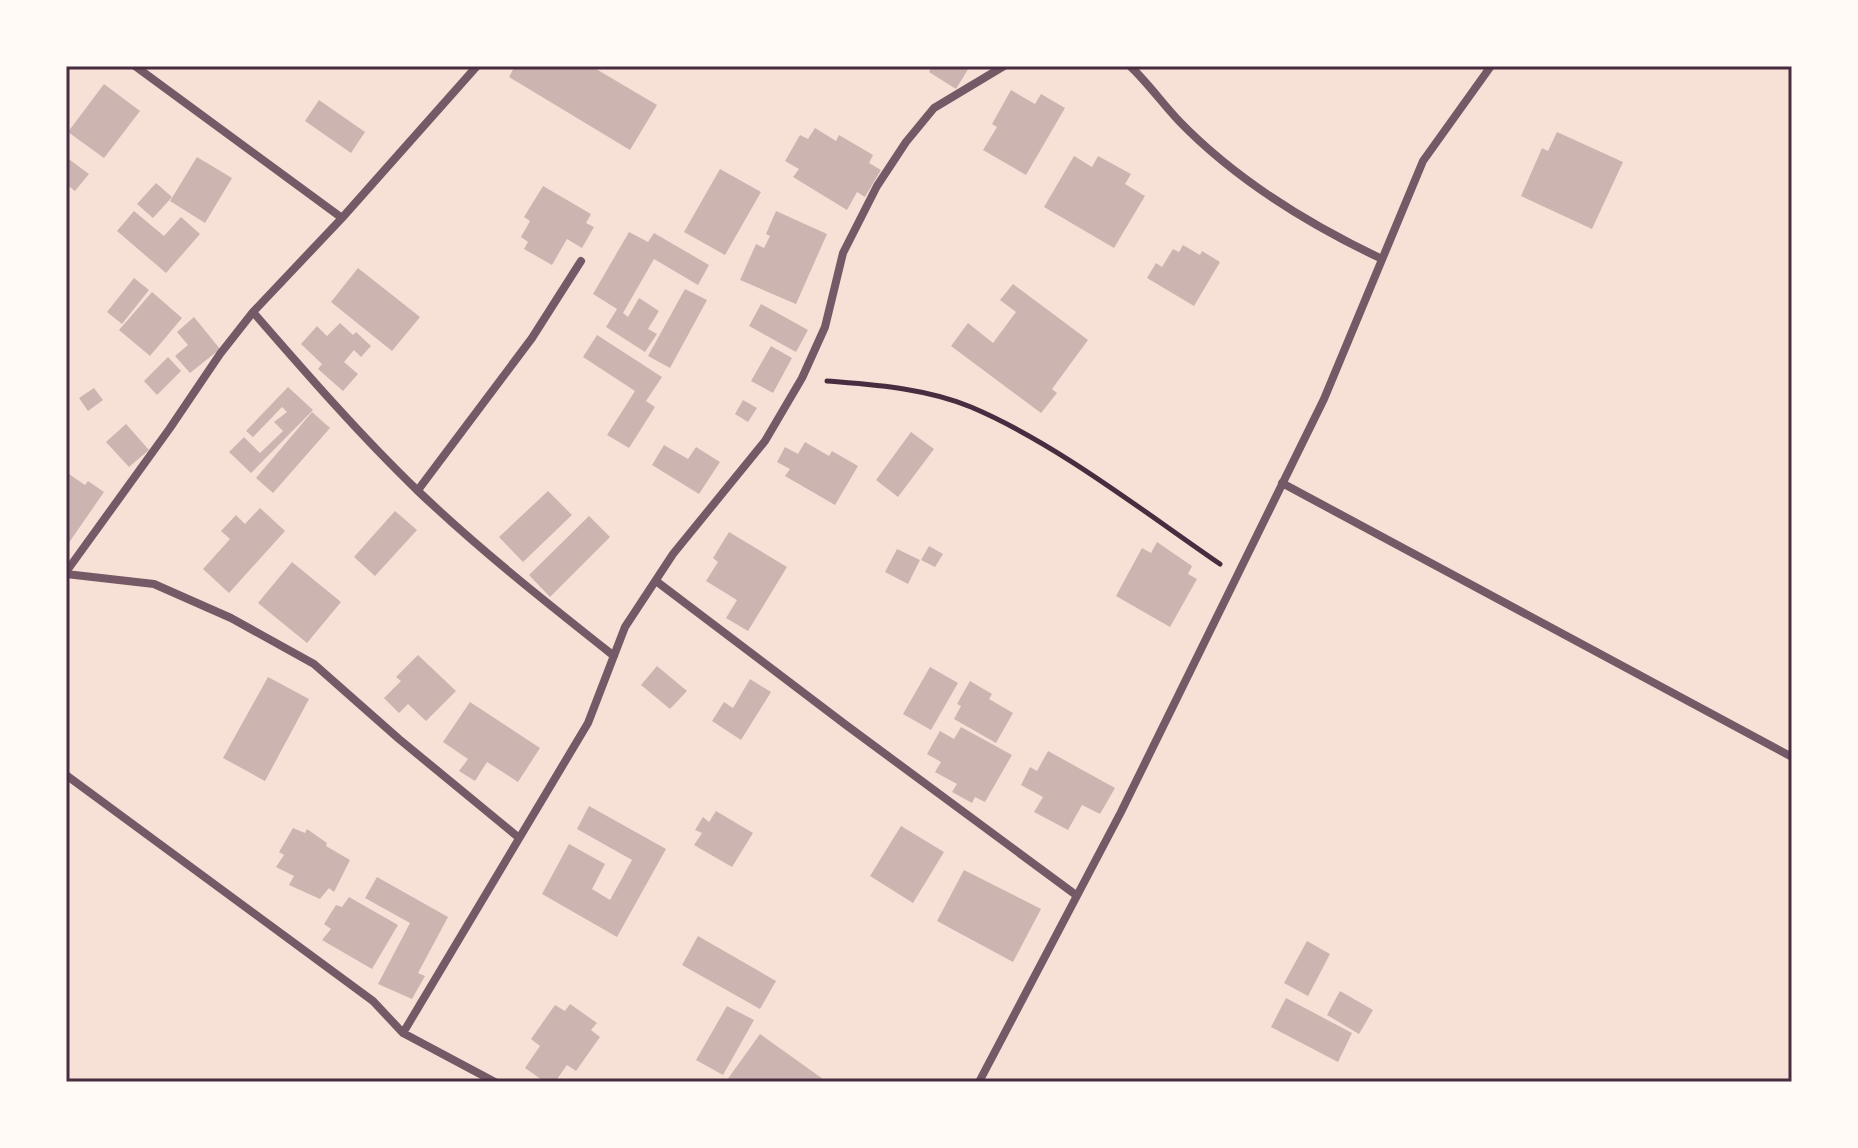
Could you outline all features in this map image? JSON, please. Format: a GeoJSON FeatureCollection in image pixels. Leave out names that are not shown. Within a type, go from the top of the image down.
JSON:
{"type":"FeatureCollection","features":[{"type":"Feature","properties":{"kind":"street"},"geometry":{"type":"LineString","coordinates":[[135,66],[342,218]]}},
{"type":"Feature","properties":{"kind":"street"},"geometry":{"type":"LineString","coordinates":[[477,66],[342,218],[253,312],[66,573],[154,584],[231,618],[314,664],[518,837]]}},
{"type":"Feature","properties":{"kind":"street"},"geometry":{"type":"LineString","coordinates":[[403,1033],[588,723],[625,627],[673,554],[765,441],[802,378],[825,327],[843,253],[877,186],[906,142],[934,108],[1004,66]]}},
{"type":"Feature","properties":{"kind":"street"},"geometry":{"type":"LineString","coordinates":[[1130,66],[1180,122],[1255,187],[1332,235],[1382,259]]}},
{"type":"Feature","properties":{"kind":"street"},"geometry":{"type":"LineString","coordinates":[[979,1082],[1121,812],[1324,399],[1423,161],[1491,66]]}},
{"type":"Feature","properties":{"kind":"street"},"geometry":{"type":"LineString","coordinates":[[418,490],[532,338],[581,261]]}},
{"type":"Feature","properties":{"kind":"street"},"geometry":{"type":"LineString","coordinates":[[253,312],[325,395],[418,490],[506,571],[614,656]]}},
{"type":"Feature","properties":{"kind":"street"},"geometry":{"type":"LineString","coordinates":[[1282,483],[1792,757]]}},
{"type":"Feature","properties":{"kind":"street"},"geometry":{"type":"LineString","coordinates":[[656,581],[1076,895]]}},
{"type":"Feature","properties":{"kind":"street"},"geometry":{"type":"LineString","coordinates":[[66,775],[373,1001],[403,1033],[480,1078],[495,1082]]}},
{"type":"Feature","properties":{"kind":"path"},"geometry":{"type":"LineString","coordinates":[[802,378],[895,386],[970,406],[1044,445],[1237,576]]}},
{"type":"Feature","properties":{"kind":"building"},"geometry":{"type":"Polygon","coordinates":[[[515,66],[591,66],[657,105],[630,150],[509,77],[515,66]]]}},
{"type":"Feature","properties":{"kind":"building"},"geometry":{"type":"Polygon","coordinates":[[[932,66],[970,66],[956,89],[929,72],[932,66]]]}},
{"type":"Feature","properties":{"kind":"building"},"geometry":{"type":"Polygon","coordinates":[[[104,84],[140,111],[104,158],[68,132],[104,84]]]}},
{"type":"Feature","properties":{"kind":"building"},"geometry":{"type":"Polygon","coordinates":[[[1011,90],[1035,104],[1041,94],[1065,108],[1026,175],[983,150],[997,127],[992,124],[1011,90]]]}},
{"type":"Feature","properties":{"kind":"building"},"geometry":{"type":"Polygon","coordinates":[[[319,100],[365,132],[351,153],[305,121],[319,100]]]}},
{"type":"Feature","properties":{"kind":"building"},"geometry":{"type":"Polygon","coordinates":[[[815,128],[836,141],[839,135],[873,155],[869,163],[881,170],[865,197],[857,192],[847,210],[793,177],[799,169],[785,161],[800,135],[808,139],[815,128]]]}},
{"type":"Feature","properties":{"kind":"building"},"geometry":{"type":"Polygon","coordinates":[[[1557,132],[1623,162],[1592,229],[1521,196],[1542,148],[1548,151],[1557,132]]]}},
{"type":"Feature","properties":{"kind":"building"},"geometry":{"type":"Polygon","coordinates":[[[1074,156],[1092,167],[1098,156],[1131,174],[1125,184],[1145,196],[1114,248],[1044,207],[1074,156]]]}},
{"type":"Feature","properties":{"kind":"building"},"geometry":{"type":"Polygon","coordinates":[[[66,157],[89,174],[75,191],[66,184],[66,157]]]}},
{"type":"Feature","properties":{"kind":"building"},"geometry":{"type":"Polygon","coordinates":[[[197,157],[232,178],[205,223],[170,201],[197,157]]]}},
{"type":"Feature","properties":{"kind":"building"},"geometry":{"type":"Polygon","coordinates":[[[720,169],[761,192],[725,255],[684,232],[720,169]]]}},
{"type":"Feature","properties":{"kind":"building"},"geometry":{"type":"Polygon","coordinates":[[[156,183],[172,197],[153,218],[137,204],[156,183]]]}},
{"type":"Feature","properties":{"kind":"building"},"geometry":{"type":"Polygon","coordinates":[[[543,186],[591,214],[586,223],[594,227],[582,248],[567,239],[552,265],[524,249],[528,242],[521,237],[530,221],[524,217],[543,186]]]}},
{"type":"Feature","properties":{"kind":"building"},"geometry":{"type":"Polygon","coordinates":[[[134,211],[164,236],[181,217],[200,234],[166,273],[117,231],[134,211]]]}},
{"type":"Feature","properties":{"kind":"building"},"geometry":{"type":"Polygon","coordinates":[[[776,211],[827,234],[796,304],[740,280],[756,244],[764,248],[770,236],[766,234],[776,211]]]}},
{"type":"Feature","properties":{"kind":"building"},"geometry":{"type":"Polygon","coordinates":[[[629,232],[648,242],[654,233],[709,265],[698,285],[654,259],[623,313],[628,317],[639,298],[659,311],[648,329],[657,334],[645,352],[606,327],[617,309],[593,294],[629,232]]]}},
{"type":"Feature","properties":{"kind":"building"},"geometry":{"type":"Polygon","coordinates":[[[1183,245],[1200,255],[1202,251],[1220,262],[1194,306],[1147,278],[1156,263],[1162,267],[1173,249],[1179,252],[1183,245]]]}},
{"type":"Feature","properties":{"kind":"building"},"geometry":{"type":"Polygon","coordinates":[[[358,268],[420,317],[392,351],[331,302],[358,268]]]}},
{"type":"Feature","properties":{"kind":"building"},"geometry":{"type":"Polygon","coordinates":[[[134,278],[149,290],[122,324],[107,312],[134,278]]]}},
{"type":"Feature","properties":{"kind":"building"},"geometry":{"type":"Polygon","coordinates":[[[1013,284],[1088,340],[1052,389],[1057,393],[1041,413],[951,346],[968,323],[993,343],[1016,312],[1000,300],[1013,284]]]}},
{"type":"Feature","properties":{"kind":"building"},"geometry":{"type":"Polygon","coordinates":[[[685,289],[707,300],[670,368],[648,356],[685,289]]]}},
{"type":"Feature","properties":{"kind":"building"},"geometry":{"type":"Polygon","coordinates":[[[152,292],[182,318],[150,356],[119,330],[152,292]]]}},
{"type":"Feature","properties":{"kind":"building"},"geometry":{"type":"Polygon","coordinates":[[[761,304],[808,330],[796,352],[749,326],[761,304]]]}},
{"type":"Feature","properties":{"kind":"building"},"geometry":{"type":"Polygon","coordinates":[[[194,317],[220,349],[190,373],[175,356],[188,345],[177,332],[194,317]]]}},
{"type":"Feature","properties":{"kind":"building"},"geometry":{"type":"Polygon","coordinates":[[[340,323],[371,346],[361,357],[354,350],[344,362],[358,374],[343,391],[318,369],[322,364],[301,344],[317,326],[327,336],[340,323]]]}},
{"type":"Feature","properties":{"kind":"building"},"geometry":{"type":"Polygon","coordinates":[[[597,335],[662,377],[646,401],[655,407],[629,448],[607,435],[635,391],[583,357],[597,335]]]}},
{"type":"Feature","properties":{"kind":"building"},"geometry":{"type":"Polygon","coordinates":[[[771,346],[792,358],[773,393],[751,381],[771,346]]]}},
{"type":"Feature","properties":{"kind":"building"},"geometry":{"type":"Polygon","coordinates":[[[168,357],[181,371],[157,395],[144,381],[168,357]]]}},
{"type":"Feature","properties":{"kind":"building"},"geometry":{"type":"Polygon","coordinates":[[[288,387],[313,410],[251,473],[229,452],[244,437],[260,453],[283,431],[274,422],[287,412],[282,407],[253,437],[246,431],[288,387]]]}},
{"type":"Feature","properties":{"kind":"building"},"geometry":{"type":"Polygon","coordinates":[[[94,388],[103,400],[88,411],[79,398],[94,388]]]}},
{"type":"Feature","properties":{"kind":"building"},"geometry":{"type":"Polygon","coordinates":[[[743,400],[757,408],[748,422],[735,414],[743,400]]]}},
{"type":"Feature","properties":{"kind":"building"},"geometry":{"type":"Polygon","coordinates":[[[312,412],[330,428],[273,493],[256,478],[312,412]]]}},
{"type":"Feature","properties":{"kind":"building"},"geometry":{"type":"Polygon","coordinates":[[[126,424],[149,450],[129,467],[106,442],[126,424]]]}},
{"type":"Feature","properties":{"kind":"building"},"geometry":{"type":"Polygon","coordinates":[[[911,432],[934,449],[898,497],[876,480],[911,432]]]}},
{"type":"Feature","properties":{"kind":"building"},"geometry":{"type":"Polygon","coordinates":[[[805,442],[829,456],[832,451],[858,466],[835,505],[785,476],[790,469],[777,462],[785,447],[798,454],[805,442]]]}},
{"type":"Feature","properties":{"kind":"building"},"geometry":{"type":"Polygon","coordinates":[[[664,445],[688,459],[696,447],[720,462],[699,494],[652,465],[664,445]]]}},
{"type":"Feature","properties":{"kind":"building"},"geometry":{"type":"Polygon","coordinates":[[[66,472],[85,485],[88,481],[104,492],[66,547],[66,472]]]}},
{"type":"Feature","properties":{"kind":"building"},"geometry":{"type":"Polygon","coordinates":[[[548,491],[572,515],[523,562],[499,537],[548,491]]]}},
{"type":"Feature","properties":{"kind":"building"},"geometry":{"type":"Polygon","coordinates":[[[260,508],[285,531],[229,593],[203,569],[230,539],[221,531],[236,515],[245,524],[260,508]]]}},
{"type":"Feature","properties":{"kind":"building"},"geometry":{"type":"Polygon","coordinates":[[[395,511],[417,530],[375,576],[354,557],[395,511]]]}},
{"type":"Feature","properties":{"kind":"building"},"geometry":{"type":"Polygon","coordinates":[[[589,516],[610,537],[550,597],[529,575],[589,516]]]}},
{"type":"Feature","properties":{"kind":"building"},"geometry":{"type":"Polygon","coordinates":[[[729,532],[787,567],[748,631],[726,618],[737,600],[706,581],[718,562],[713,558],[729,532]]]}},
{"type":"Feature","properties":{"kind":"building"},"geometry":{"type":"Polygon","coordinates":[[[1157,542],[1192,566],[1188,574],[1197,579],[1170,627],[1116,596],[1142,548],[1151,553],[1157,542]]]}},
{"type":"Feature","properties":{"kind":"building"},"geometry":{"type":"Polygon","coordinates":[[[929,546],[943,554],[935,567],[921,560],[929,546]]]}},
{"type":"Feature","properties":{"kind":"building"},"geometry":{"type":"Polygon","coordinates":[[[897,549],[920,560],[908,584],[885,572],[897,549]]]}},
{"type":"Feature","properties":{"kind":"building"},"geometry":{"type":"Polygon","coordinates":[[[292,562],[341,602],[307,643],[258,603],[292,562]]]}},
{"type":"Feature","properties":{"kind":"building"},"geometry":{"type":"Polygon","coordinates":[[[418,655],[456,691],[426,721],[408,704],[399,713],[384,698],[401,681],[396,677],[418,655]]]}},
{"type":"Feature","properties":{"kind":"building"},"geometry":{"type":"Polygon","coordinates":[[[657,666],[687,691],[670,709],[641,685],[657,666]]]}},
{"type":"Feature","properties":{"kind":"building"},"geometry":{"type":"Polygon","coordinates":[[[930,667],[958,683],[931,730],[903,714],[930,667]]]}},
{"type":"Feature","properties":{"kind":"building"},"geometry":{"type":"Polygon","coordinates":[[[268,677],[309,699],[265,781],[223,758],[268,677]]]}},
{"type":"Feature","properties":{"kind":"building"},"geometry":{"type":"Polygon","coordinates":[[[750,679],[771,692],[741,740],[712,721],[724,702],[733,708],[750,679]]]}},
{"type":"Feature","properties":{"kind":"building"},"geometry":{"type":"Polygon","coordinates":[[[970,681],[992,694],[989,699],[1013,713],[996,743],[954,719],[961,706],[957,704],[970,681]]]}},
{"type":"Feature","properties":{"kind":"building"},"geometry":{"type":"Polygon","coordinates":[[[470,702],[540,748],[518,782],[487,762],[475,781],[459,771],[468,759],[443,742],[470,702]]]}},
{"type":"Feature","properties":{"kind":"building"},"geometry":{"type":"Polygon","coordinates":[[[961,727],[1012,755],[985,802],[975,797],[972,803],[952,792],[957,784],[935,772],[941,762],[927,754],[940,731],[954,739],[961,727]]]}},
{"type":"Feature","properties":{"kind":"building"},"geometry":{"type":"Polygon","coordinates":[[[1048,751],[1115,788],[1100,814],[1082,805],[1068,830],[1034,812],[1043,797],[1021,785],[1030,767],[1037,771],[1048,751]]]}},
{"type":"Feature","properties":{"kind":"building"},"geometry":{"type":"Polygon","coordinates":[[[589,806],[666,849],[617,937],[542,894],[569,844],[605,864],[592,889],[610,900],[632,860],[577,829],[589,806]]]}},
{"type":"Feature","properties":{"kind":"building"},"geometry":{"type":"Polygon","coordinates":[[[716,811],[753,833],[732,867],[694,845],[702,833],[695,830],[703,817],[709,822],[716,811]]]}},
{"type":"Feature","properties":{"kind":"building"},"geometry":{"type":"Polygon","coordinates":[[[901,826],[944,852],[913,903],[870,876],[901,826]]]}},
{"type":"Feature","properties":{"kind":"building"},"geometry":{"type":"Polygon","coordinates":[[[293,828],[305,833],[307,829],[327,843],[326,846],[350,860],[334,892],[329,888],[320,899],[289,885],[294,876],[276,867],[284,855],[279,852],[293,828]]]}},
{"type":"Feature","properties":{"kind":"building"},"geometry":{"type":"Polygon","coordinates":[[[964,870],[1041,909],[1013,962],[937,921],[964,870]]]}},
{"type":"Feature","properties":{"kind":"building"},"geometry":{"type":"Polygon","coordinates":[[[377,877],[448,917],[418,973],[425,976],[412,999],[378,984],[410,923],[365,898],[377,877]]]}},
{"type":"Feature","properties":{"kind":"building"},"geometry":{"type":"Polygon","coordinates":[[[349,897],[398,925],[372,969],[322,940],[331,929],[324,924],[336,905],[342,907],[349,897]]]}},
{"type":"Feature","properties":{"kind":"building"},"geometry":{"type":"Polygon","coordinates":[[[698,936],[776,981],[760,1009],[682,965],[698,936]]]}},
{"type":"Feature","properties":{"kind":"building"},"geometry":{"type":"Polygon","coordinates":[[[1307,941],[1330,954],[1308,996],[1284,983],[1307,941]]]}},
{"type":"Feature","properties":{"kind":"building"},"geometry":{"type":"Polygon","coordinates":[[[1340,991],[1373,1010],[1359,1034],[1327,1015],[1340,991]]]}},
{"type":"Feature","properties":{"kind":"building"},"geometry":{"type":"Polygon","coordinates":[[[1286,998],[1352,1033],[1338,1062],[1271,1027],[1286,998]]]}},
{"type":"Feature","properties":{"kind":"building"},"geometry":{"type":"Polygon","coordinates":[[[570,1004],[597,1023],[591,1030],[600,1037],[576,1071],[567,1065],[555,1082],[545,1082],[525,1068],[540,1046],[531,1039],[555,1005],[565,1011],[570,1004]]]}},
{"type":"Feature","properties":{"kind":"building"},"geometry":{"type":"Polygon","coordinates":[[[727,1006],[754,1020],[723,1075],[696,1060],[727,1006]]]}},
{"type":"Feature","properties":{"kind":"building"},"geometry":{"type":"Polygon","coordinates":[[[760,1034],[823,1079],[821,1082],[727,1080],[760,1034]]]}}]}
